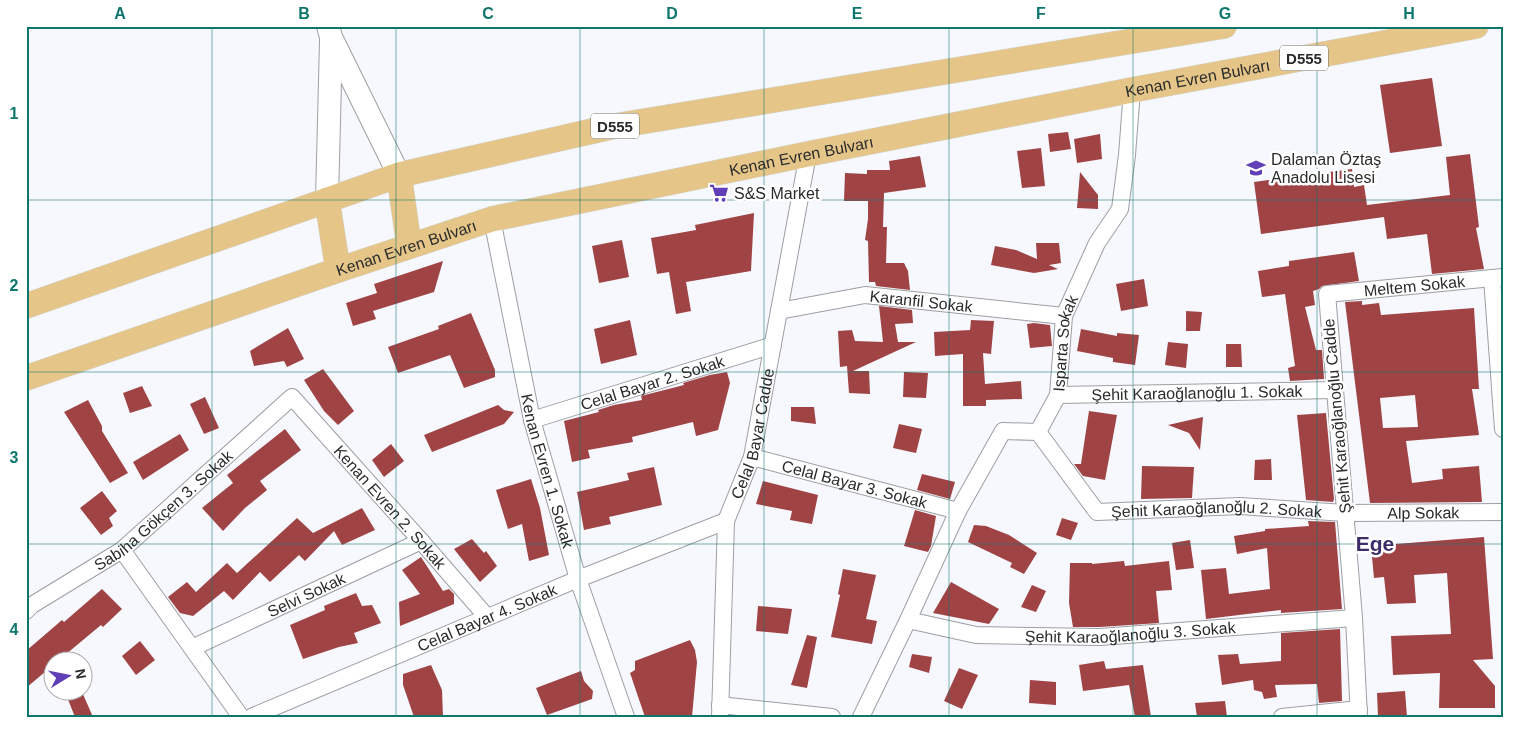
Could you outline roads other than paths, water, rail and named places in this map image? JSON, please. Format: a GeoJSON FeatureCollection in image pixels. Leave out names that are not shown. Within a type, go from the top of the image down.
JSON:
{"type":"FeatureCollection","features":[{"type":"Feature","properties":{"kind":"main road","name":"D555"},"geometry":{"type":"LineString","coordinates":[[26,306],[399,174],[615,126],[1224,26]]}},
{"type":"Feature","properties":{"kind":"main road","name":"Kenan Evren Bulvarı"},"geometry":{"type":"LineString","coordinates":[[26,378],[409,245],[492,219],[1132,90],[1476,26]]}},
{"type":"Feature","properties":{"kind":"main road"},"geometry":{"type":"LineString","coordinates":[[399,174],[409,245]]}},
{"type":"Feature","properties":{"kind":"main road"},"geometry":{"type":"LineString","coordinates":[[327,200],[338,270]]}},
{"type":"Feature","properties":{"kind":"street"},"geometry":{"type":"LineString","coordinates":[[330,32],[399,174]]}},
{"type":"Feature","properties":{"kind":"street"},"geometry":{"type":"LineString","coordinates":[[327,200],[330,32]]}},
{"type":"Feature","properties":{"kind":"street","name":"Isparta Sokak"},"geometry":{"type":"LineString","coordinates":[[1038,432],[1058,395],[1064,316],[1097,243],[1120,209],[1128,155],[1132,90]]}},
{"type":"Feature","properties":{"kind":"street","name":"Celal Bayar Cadde"},"geometry":{"type":"LineString","coordinates":[[720,711],[726,522],[752,457],[808,154]]}},
{"type":"Feature","properties":{"kind":"street","name":"Kenan Evren 1. Sokak"},"geometry":{"type":"LineString","coordinates":[[492,219],[532,420],[578,579],[626,717]]}},
{"type":"Feature","properties":{"kind":"street"},"geometry":{"type":"LineString","coordinates":[[1497,278],[1503,429]]}},
{"type":"Feature","properties":{"kind":"street","name":"Meltem Sokak"},"geometry":{"type":"LineString","coordinates":[[1326,294],[1497,278]]}},
{"type":"Feature","properties":{"kind":"street","name":"Şehit Karaoğlanoğlu Cadde"},"geometry":{"type":"LineString","coordinates":[[1326,294],[1354,618],[1359,713]]}},
{"type":"Feature","properties":{"kind":"street","name":"Karanfil Sokak"},"geometry":{"type":"LineString","coordinates":[[779,311],[865,295],[1064,316]]}},
{"type":"Feature","properties":{"kind":"street","name":"Celal Bayar 2. Sokak"},"geometry":{"type":"LineString","coordinates":[[532,420],[773,344]]}},
{"type":"Feature","properties":{"kind":"street","name":"Şehit Karaoğlanoğlu 1. Sokak"},"geometry":{"type":"LineString","coordinates":[[1058,395],[1335,390]]}},
{"type":"Feature","properties":{"kind":"street","name":"Kenan Evren 2. Sokak"},"geometry":{"type":"LineString","coordinates":[[292,397],[487,618]]}},
{"type":"Feature","properties":{"kind":"street","name":"Sabiha Gökçen 3. Sokak"},"geometry":{"type":"LineString","coordinates":[[26,611],[32,605],[122,550],[292,397]]}},
{"type":"Feature","properties":{"kind":"street"},"geometry":{"type":"LineString","coordinates":[[861,717],[958,511],[1003,431],[1038,432]]}},
{"type":"Feature","properties":{"kind":"street","name":"Şehit Karaoğlanoğlu 2. Sokak"},"geometry":{"type":"LineString","coordinates":[[1038,432],[1097,512],[1240,506],[1345,513]]}},
{"type":"Feature","properties":{"kind":"street","name":"Celal Bayar 3. Sokak"},"geometry":{"type":"LineString","coordinates":[[752,457],[958,511]]}},
{"type":"Feature","properties":{"kind":"street","name":"Alp Sokak"},"geometry":{"type":"LineString","coordinates":[[1345,513],[1503,512]]}},
{"type":"Feature","properties":{"kind":"street","name":"Celal Bayar 4. Sokak"},"geometry":{"type":"LineString","coordinates":[[251,717],[578,579],[726,522]]}},
{"type":"Feature","properties":{"kind":"street","name":"Selvi Sokak"},"geometry":{"type":"LineString","coordinates":[[192,648],[421,541]]}},
{"type":"Feature","properties":{"kind":"street"},"geometry":{"type":"LineString","coordinates":[[122,550],[241,717]]}},
{"type":"Feature","properties":{"kind":"street","name":"Şehit Karaoğlanoğlu 3. Sokak"},"geometry":{"type":"LineString","coordinates":[[908,620],[976,635],[1100,637],[1354,618]]}},
{"type":"Feature","properties":{"kind":"street"},"geometry":{"type":"LineString","coordinates":[[720,711],[832,717]]}},
{"type":"Feature","properties":{"kind":"street"},"geometry":{"type":"LineString","coordinates":[[1282,717],[1359,713]]}},
{"type":"Feature","properties":{"kind":"place","name":"Dalaman Öztaş Anadolu Lisesi"},"geometry":{"type":"Point","coordinates":[1256,168]}},
{"type":"Feature","properties":{"kind":"place","name":"S&S Market"},"geometry":{"type":"Point","coordinates":[719,193]}},
{"type":"Feature","properties":{"kind":"district","name":"Ege"},"geometry":{"type":"Point","coordinates":[1375,543]}}]}
